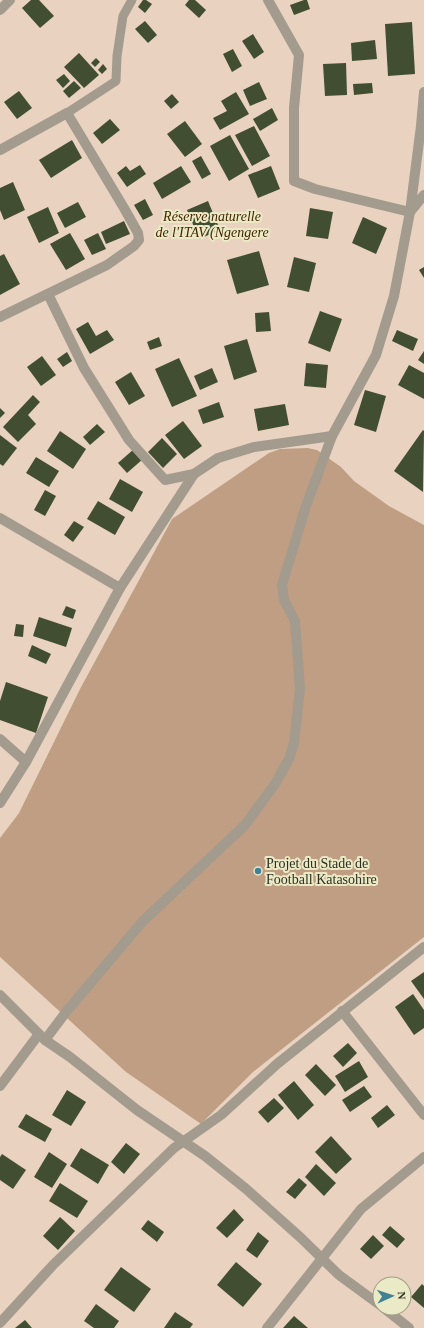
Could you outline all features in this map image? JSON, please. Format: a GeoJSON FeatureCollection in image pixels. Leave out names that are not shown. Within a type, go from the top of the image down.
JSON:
{"type":"FeatureCollection","features":[{"type":"Feature","properties":{"kind":"street"},"geometry":{"type":"LineString","coordinates":[[0,10],[10,0]]}},
{"type":"Feature","properties":{"kind":"street"},"geometry":{"type":"LineString","coordinates":[[268,0],[299,55],[294,108],[294,181],[315,189],[410,212]]}},
{"type":"Feature","properties":{"kind":"street"},"geometry":{"type":"LineString","coordinates":[[0,1086],[42,1037],[66,1012],[143,921],[245,825],[275,784],[289,759],[294,743],[300,689],[295,621],[284,600],[282,585],[306,506],[332,436],[376,355],[394,296],[410,212],[424,92]]}},
{"type":"Feature","properties":{"kind":"street"},"geometry":{"type":"LineString","coordinates":[[0,150],[67,113],[124,208],[138,233],[139,240],[134,246],[107,265],[0,317]]}},
{"type":"Feature","properties":{"kind":"street"},"geometry":{"type":"LineString","coordinates":[[410,212],[424,195]]}},
{"type":"Feature","properties":{"kind":"street"},"geometry":{"type":"LineString","coordinates":[[48,294],[84,368],[129,440],[165,480],[194,474],[218,458],[254,447],[332,436]]}},
{"type":"Feature","properties":{"kind":"street"},"geometry":{"type":"LineString","coordinates":[[0,803],[26,762],[120,588],[194,474]]}},
{"type":"Feature","properties":{"kind":"street"},"geometry":{"type":"LineString","coordinates":[[0,518],[120,588]]}},
{"type":"Feature","properties":{"kind":"street"},"geometry":{"type":"LineString","coordinates":[[0,738],[26,762]]}},
{"type":"Feature","properties":{"kind":"street"},"geometry":{"type":"LineString","coordinates":[[0,1323],[53,1265],[174,1148],[221,1115],[277,1064],[424,947]]}},
{"type":"Feature","properties":{"kind":"street"},"geometry":{"type":"LineString","coordinates":[[0,995],[42,1037],[70,1057],[137,1110],[205,1156],[245,1188],[300,1237],[339,1275],[372,1299]]}},
{"type":"Feature","properties":{"kind":"street"},"geometry":{"type":"LineString","coordinates":[[342,1011],[424,1115]]}},
{"type":"Feature","properties":{"kind":"street"},"geometry":{"type":"LineString","coordinates":[[267,1328],[361,1209],[424,1157]]}},
{"type":"Feature","properties":{"kind":"street"},"geometry":{"type":"LineString","coordinates":[[394,1316],[409,1328]]}},
{"type":"Feature","properties":{"kind":"lane"},"geometry":{"type":"LineString","coordinates":[[67,113],[116,81],[117,56],[124,16],[132,0]]}},
{"type":"Feature","properties":{"kind":"green space","name":"Réserve naturelle de l'ITAV (Ngengere"},"geometry":{"type":"Polygon","coordinates":[[[0,0],[424,0],[424,525],[389,506],[354,481],[341,467],[317,450],[308,448],[172,519],[80,689],[19,813],[0,838],[0,0]]]}},
{"type":"Feature","properties":{"kind":"green space"},"geometry":{"type":"Polygon","coordinates":[[[424,937],[424,1328],[0,1328],[0,957],[126,1072],[201,1124],[253,1072],[424,937]]]}},
{"type":"Feature","properties":{"kind":"shaded area"},"geometry":{"type":"Polygon","coordinates":[[[308,448],[317,450],[341,467],[354,481],[389,506],[424,525],[424,937],[253,1072],[201,1124],[126,1072],[0,957],[0,838],[19,813],[80,689],[172,519],[269,453],[280,449],[308,448]]]}},
{"type":"Feature","properties":{"kind":"building"},"geometry":{"type":"Polygon","coordinates":[[[31,0],[39,0],[54,16],[40,28],[22,8],[31,0]]]}},
{"type":"Feature","properties":{"kind":"building"},"geometry":{"type":"Polygon","coordinates":[[[143,0],[146,0],[152,4],[145,13],[138,7],[143,0]]]}},
{"type":"Feature","properties":{"kind":"building"},"geometry":{"type":"Polygon","coordinates":[[[189,0],[195,0],[206,10],[199,18],[185,5],[189,0]]]}},
{"type":"Feature","properties":{"kind":"building"},"geometry":{"type":"Polygon","coordinates":[[[307,0],[310,9],[294,15],[290,5],[307,0]]]}},
{"type":"Feature","properties":{"kind":"building"},"geometry":{"type":"Polygon","coordinates":[[[145,21],[157,35],[148,43],[135,29],[145,21]]]}},
{"type":"Feature","properties":{"kind":"building"},"geometry":{"type":"Polygon","coordinates":[[[412,22],[415,74],[388,76],[385,24],[412,22]]]}},
{"type":"Feature","properties":{"kind":"building"},"geometry":{"type":"Polygon","coordinates":[[[253,34],[264,52],[254,59],[242,41],[253,34]]]}},
{"type":"Feature","properties":{"kind":"building"},"geometry":{"type":"Polygon","coordinates":[[[375,40],[377,59],[352,61],[351,43],[375,40]]]}},
{"type":"Feature","properties":{"kind":"building"},"geometry":{"type":"Polygon","coordinates":[[[233,49],[242,66],[232,72],[223,54],[233,49]]]}},
{"type":"Feature","properties":{"kind":"building"},"geometry":{"type":"Polygon","coordinates":[[[79,53],[99,75],[84,88],[64,67],[79,53]]]}},
{"type":"Feature","properties":{"kind":"building"},"geometry":{"type":"Polygon","coordinates":[[[96,58],[100,62],[95,67],[91,63],[96,58]]]}},
{"type":"Feature","properties":{"kind":"building"},"geometry":{"type":"Polygon","coordinates":[[[346,63],[347,95],[325,96],[323,64],[346,63]]]}},
{"type":"Feature","properties":{"kind":"building"},"geometry":{"type":"Polygon","coordinates":[[[103,64],[107,69],[102,74],[98,70],[103,64]]]}},
{"type":"Feature","properties":{"kind":"building"},"geometry":{"type":"Polygon","coordinates":[[[64,74],[70,81],[63,88],[56,80],[64,74]]]}},
{"type":"Feature","properties":{"kind":"building"},"geometry":{"type":"Polygon","coordinates":[[[74,81],[81,88],[69,98],[63,91],[74,81]]]}},
{"type":"Feature","properties":{"kind":"building"},"geometry":{"type":"Polygon","coordinates":[[[259,82],[267,99],[250,106],[243,90],[259,82]]]}},
{"type":"Feature","properties":{"kind":"building"},"geometry":{"type":"Polygon","coordinates":[[[372,83],[373,93],[354,95],[353,84],[372,83]]]}},
{"type":"Feature","properties":{"kind":"building"},"geometry":{"type":"Polygon","coordinates":[[[19,91],[32,108],[17,119],[4,102],[19,91]]]}},
{"type":"Feature","properties":{"kind":"building"},"geometry":{"type":"Polygon","coordinates":[[[236,92],[249,114],[220,130],[213,118],[227,111],[221,101],[236,92]]]}},
{"type":"Feature","properties":{"kind":"building"},"geometry":{"type":"Polygon","coordinates":[[[172,94],[179,102],[171,109],[164,101],[172,94]]]}},
{"type":"Feature","properties":{"kind":"building"},"geometry":{"type":"Polygon","coordinates":[[[272,108],[278,120],[260,131],[253,119],[272,108]]]}},
{"type":"Feature","properties":{"kind":"building"},"geometry":{"type":"Polygon","coordinates":[[[110,119],[120,130],[102,144],[93,133],[110,119]]]}},
{"type":"Feature","properties":{"kind":"building"},"geometry":{"type":"Polygon","coordinates":[[[185,121],[202,144],[185,157],[167,134],[185,121]]]}},
{"type":"Feature","properties":{"kind":"building"},"geometry":{"type":"Polygon","coordinates":[[[254,126],[270,156],[252,166],[235,135],[254,126]]]}},
{"type":"Feature","properties":{"kind":"building"},"geometry":{"type":"Polygon","coordinates":[[[230,135],[249,169],[229,181],[210,146],[230,135]]]}},
{"type":"Feature","properties":{"kind":"building"},"geometry":{"type":"Polygon","coordinates":[[[72,140],[82,158],[51,178],[39,160],[72,140]]]}},
{"type":"Feature","properties":{"kind":"building"},"geometry":{"type":"Polygon","coordinates":[[[201,156],[211,174],[202,179],[192,161],[201,156]]]}},
{"type":"Feature","properties":{"kind":"building"},"geometry":{"type":"Polygon","coordinates":[[[140,165],[146,174],[127,187],[117,173],[126,166],[130,171],[140,165]]]}},
{"type":"Feature","properties":{"kind":"building"},"geometry":{"type":"Polygon","coordinates":[[[181,166],[191,182],[162,199],[153,183],[181,166]]]}},
{"type":"Feature","properties":{"kind":"building"},"geometry":{"type":"Polygon","coordinates":[[[271,166],[280,189],[258,198],[248,175],[271,166]]]}},
{"type":"Feature","properties":{"kind":"building"},"geometry":{"type":"Polygon","coordinates":[[[13,182],[25,210],[4,220],[0,210],[0,188],[13,182]]]}},
{"type":"Feature","properties":{"kind":"building"},"geometry":{"type":"Polygon","coordinates":[[[145,199],[153,215],[143,220],[134,205],[145,199]]]}},
{"type":"Feature","properties":{"kind":"building"},"geometry":{"type":"Polygon","coordinates":[[[208,201],[220,230],[199,239],[187,210],[208,201]]]}},
{"type":"Feature","properties":{"kind":"building"},"geometry":{"type":"Polygon","coordinates":[[[78,202],[86,217],[65,228],[57,213],[78,202]]]}},
{"type":"Feature","properties":{"kind":"building"},"geometry":{"type":"Polygon","coordinates":[[[48,207],[59,233],[39,243],[27,217],[48,207]]]}},
{"type":"Feature","properties":{"kind":"building"},"geometry":{"type":"Polygon","coordinates":[[[310,208],[333,212],[328,239],[306,236],[310,208]]]}},
{"type":"Feature","properties":{"kind":"building"},"geometry":{"type":"Polygon","coordinates":[[[363,217],[387,228],[376,254],[352,243],[363,217]]]}},
{"type":"Feature","properties":{"kind":"building"},"geometry":{"type":"Polygon","coordinates":[[[124,221],[130,234],[106,244],[101,232],[124,221]]]}},
{"type":"Feature","properties":{"kind":"building"},"geometry":{"type":"Polygon","coordinates":[[[70,233],[85,259],[66,270],[50,244],[70,233]]]}},
{"type":"Feature","properties":{"kind":"building"},"geometry":{"type":"Polygon","coordinates":[[[98,233],[106,249],[92,255],[84,240],[98,233]]]}},
{"type":"Feature","properties":{"kind":"building"},"geometry":{"type":"Polygon","coordinates":[[[259,251],[269,285],[237,294],[227,260],[259,251]]]}},
{"type":"Feature","properties":{"kind":"building"},"geometry":{"type":"Polygon","coordinates":[[[4,254],[20,284],[0,295],[0,256],[4,254]]]}},
{"type":"Feature","properties":{"kind":"building"},"geometry":{"type":"Polygon","coordinates":[[[294,257],[316,263],[309,292],[287,287],[294,257]]]}},
{"type":"Feature","properties":{"kind":"building"},"geometry":{"type":"Polygon","coordinates":[[[424,267],[424,278],[419,270],[424,267]]]}},
{"type":"Feature","properties":{"kind":"building"},"geometry":{"type":"Polygon","coordinates":[[[320,311],[342,319],[330,352],[308,343],[320,311]]]}},
{"type":"Feature","properties":{"kind":"building"},"geometry":{"type":"Polygon","coordinates":[[[269,312],[271,331],[256,332],[255,313],[269,312]]]}},
{"type":"Feature","properties":{"kind":"building"},"geometry":{"type":"Polygon","coordinates":[[[88,322],[96,336],[107,330],[114,340],[90,354],[76,329],[88,322]]]}},
{"type":"Feature","properties":{"kind":"building"},"geometry":{"type":"Polygon","coordinates":[[[397,330],[418,339],[413,351],[392,341],[397,330]]]}},
{"type":"Feature","properties":{"kind":"building"},"geometry":{"type":"Polygon","coordinates":[[[159,337],[162,346],[150,350],[147,342],[159,337]]]}},
{"type":"Feature","properties":{"kind":"building"},"geometry":{"type":"Polygon","coordinates":[[[247,339],[257,372],[234,380],[224,346],[247,339]]]}},
{"type":"Feature","properties":{"kind":"building"},"geometry":{"type":"Polygon","coordinates":[[[424,351],[424,364],[418,360],[424,351]]]}},
{"type":"Feature","properties":{"kind":"building"},"geometry":{"type":"Polygon","coordinates":[[[67,352],[72,361],[63,367],[57,359],[67,352]]]}},
{"type":"Feature","properties":{"kind":"building"},"geometry":{"type":"Polygon","coordinates":[[[42,356],[56,375],[41,386],[27,367],[42,356]]]}},
{"type":"Feature","properties":{"kind":"building"},"geometry":{"type":"Polygon","coordinates":[[[179,358],[197,396],[172,407],[155,369],[179,358]]]}},
{"type":"Feature","properties":{"kind":"building"},"geometry":{"type":"Polygon","coordinates":[[[306,363],[328,365],[326,388],[304,386],[306,363]]]}},
{"type":"Feature","properties":{"kind":"building"},"geometry":{"type":"Polygon","coordinates":[[[409,365],[424,373],[424,399],[398,385],[409,365]]]}},
{"type":"Feature","properties":{"kind":"building"},"geometry":{"type":"Polygon","coordinates":[[[212,368],[218,382],[200,390],[194,376],[212,368]]]}},
{"type":"Feature","properties":{"kind":"building"},"geometry":{"type":"Polygon","coordinates":[[[131,372],[145,396],[129,405],[115,382],[131,372]]]}},
{"type":"Feature","properties":{"kind":"building"},"geometry":{"type":"Polygon","coordinates":[[[365,390],[386,396],[376,432],[354,425],[365,390]]]}},
{"type":"Feature","properties":{"kind":"building"},"geometry":{"type":"Polygon","coordinates":[[[33,395],[40,402],[28,415],[36,424],[18,442],[3,427],[33,395]]]}},
{"type":"Feature","properties":{"kind":"building"},"geometry":{"type":"Polygon","coordinates":[[[219,402],[224,417],[203,424],[198,410],[219,402]]]}},
{"type":"Feature","properties":{"kind":"building"},"geometry":{"type":"Polygon","coordinates":[[[285,404],[289,425],[258,431],[254,409],[285,404]]]}},
{"type":"Feature","properties":{"kind":"building"},"geometry":{"type":"Polygon","coordinates":[[[0,408],[5,413],[0,418],[0,408]]]}},
{"type":"Feature","properties":{"kind":"building"},"geometry":{"type":"Polygon","coordinates":[[[183,421],[202,446],[184,459],[165,435],[183,421]]]}},
{"type":"Feature","properties":{"kind":"building"},"geometry":{"type":"Polygon","coordinates":[[[97,424],[105,432],[90,445],[83,437],[97,424]]]}},
{"type":"Feature","properties":{"kind":"building"},"geometry":{"type":"Polygon","coordinates":[[[423,430],[424,431],[423,492],[394,471],[423,430]]]}},
{"type":"Feature","properties":{"kind":"building"},"geometry":{"type":"Polygon","coordinates":[[[60,431],[86,449],[73,469],[47,451],[60,431]]]}},
{"type":"Feature","properties":{"kind":"building"},"geometry":{"type":"Polygon","coordinates":[[[0,435],[17,448],[3,466],[0,464],[0,435]]]}},
{"type":"Feature","properties":{"kind":"building"},"geometry":{"type":"Polygon","coordinates":[[[162,438],[177,454],[163,468],[148,452],[162,438]]]}},
{"type":"Feature","properties":{"kind":"building"},"geometry":{"type":"Polygon","coordinates":[[[134,449],[143,459],[127,473],[118,463],[134,449]]]}},
{"type":"Feature","properties":{"kind":"building"},"geometry":{"type":"Polygon","coordinates":[[[36,457],[59,471],[49,487],[26,473],[36,457]]]}},
{"type":"Feature","properties":{"kind":"building"},"geometry":{"type":"Polygon","coordinates":[[[120,479],[143,492],[132,512],[109,499],[120,479]]]}},
{"type":"Feature","properties":{"kind":"building"},"geometry":{"type":"Polygon","coordinates":[[[45,490],[56,496],[45,516],[34,510],[45,490]]]}},
{"type":"Feature","properties":{"kind":"building"},"geometry":{"type":"Polygon","coordinates":[[[98,501],[125,517],[115,535],[87,519],[98,501]]]}},
{"type":"Feature","properties":{"kind":"building"},"geometry":{"type":"Polygon","coordinates":[[[74,521],[84,527],[73,542],[64,535],[74,521]]]}},
{"type":"Feature","properties":{"kind":"building"},"geometry":{"type":"Polygon","coordinates":[[[66,606],[76,610],[73,619],[62,615],[66,606]]]}},
{"type":"Feature","properties":{"kind":"building"},"geometry":{"type":"Polygon","coordinates":[[[39,617],[72,628],[66,647],[33,636],[39,617]]]}},
{"type":"Feature","properties":{"kind":"building"},"geometry":{"type":"Polygon","coordinates":[[[16,624],[24,625],[23,637],[14,636],[16,624]]]}},
{"type":"Feature","properties":{"kind":"building"},"geometry":{"type":"Polygon","coordinates":[[[32,645],[51,654],[46,664],[28,656],[32,645]]]}},
{"type":"Feature","properties":{"kind":"building"},"geometry":{"type":"Polygon","coordinates":[[[6,682],[48,697],[36,733],[0,720],[0,701],[6,682]]]}},
{"type":"Feature","properties":{"kind":"building"},"geometry":{"type":"Polygon","coordinates":[[[424,972],[424,999],[411,981],[424,972]]]}},
{"type":"Feature","properties":{"kind":"building"},"geometry":{"type":"Polygon","coordinates":[[[413,994],[424,1010],[424,1028],[414,1035],[395,1007],[413,994]]]}},
{"type":"Feature","properties":{"kind":"building"},"geometry":{"type":"Polygon","coordinates":[[[348,1043],[357,1053],[343,1067],[333,1056],[348,1043]]]}},
{"type":"Feature","properties":{"kind":"building"},"geometry":{"type":"Polygon","coordinates":[[[359,1061],[368,1077],[345,1092],[335,1076],[359,1061]]]}},
{"type":"Feature","properties":{"kind":"building"},"geometry":{"type":"Polygon","coordinates":[[[316,1064],[336,1085],[325,1096],[305,1075],[316,1064]]]}},
{"type":"Feature","properties":{"kind":"building"},"geometry":{"type":"Polygon","coordinates":[[[294,1081],[314,1105],[298,1120],[278,1095],[294,1081]]]}},
{"type":"Feature","properties":{"kind":"building"},"geometry":{"type":"Polygon","coordinates":[[[364,1086],[372,1097],[350,1112],[342,1100],[364,1086]]]}},
{"type":"Feature","properties":{"kind":"building"},"geometry":{"type":"Polygon","coordinates":[[[67,1090],[86,1102],[71,1126],[52,1115],[67,1090]]]}},
{"type":"Feature","properties":{"kind":"building"},"geometry":{"type":"Polygon","coordinates":[[[274,1098],[284,1108],[268,1123],[258,1112],[274,1098]]]}},
{"type":"Feature","properties":{"kind":"building"},"geometry":{"type":"Polygon","coordinates":[[[387,1105],[395,1115],[378,1128],[371,1118],[387,1105]]]}},
{"type":"Feature","properties":{"kind":"building"},"geometry":{"type":"Polygon","coordinates":[[[26,1114],[52,1129],[45,1142],[18,1127],[26,1114]]]}},
{"type":"Feature","properties":{"kind":"building"},"geometry":{"type":"Polygon","coordinates":[[[331,1136],[352,1159],[336,1174],[315,1152],[331,1136]]]}},
{"type":"Feature","properties":{"kind":"building"},"geometry":{"type":"Polygon","coordinates":[[[126,1143],[140,1154],[124,1174],[111,1162],[126,1143]]]}},
{"type":"Feature","properties":{"kind":"building"},"geometry":{"type":"Polygon","coordinates":[[[81,1148],[109,1165],[98,1184],[70,1166],[81,1148]]]}},
{"type":"Feature","properties":{"kind":"building"},"geometry":{"type":"Polygon","coordinates":[[[49,1152],[67,1164],[52,1188],[34,1177],[49,1152]]]}},
{"type":"Feature","properties":{"kind":"building"},"geometry":{"type":"Polygon","coordinates":[[[2,1154],[26,1170],[13,1189],[0,1180],[0,1157],[2,1154]]]}},
{"type":"Feature","properties":{"kind":"building"},"geometry":{"type":"Polygon","coordinates":[[[316,1164],[336,1183],[324,1196],[305,1177],[316,1164]]]}},
{"type":"Feature","properties":{"kind":"building"},"geometry":{"type":"Polygon","coordinates":[[[299,1178],[307,1185],[295,1199],[286,1192],[299,1178]]]}},
{"type":"Feature","properties":{"kind":"building"},"geometry":{"type":"Polygon","coordinates":[[[60,1183],[88,1201],[77,1218],[49,1201],[60,1183]]]}},
{"type":"Feature","properties":{"kind":"building"},"geometry":{"type":"Polygon","coordinates":[[[234,1209],[244,1220],[227,1238],[216,1228],[234,1209]]]}},
{"type":"Feature","properties":{"kind":"building"},"geometry":{"type":"Polygon","coordinates":[[[60,1217],[75,1231],[58,1250],[43,1236],[60,1217]]]}},
{"type":"Feature","properties":{"kind":"building"},"geometry":{"type":"Polygon","coordinates":[[[148,1220],[164,1232],[157,1242],[141,1229],[148,1220]]]}},
{"type":"Feature","properties":{"kind":"building"},"geometry":{"type":"Polygon","coordinates":[[[390,1226],[405,1239],[397,1248],[382,1235],[390,1226]]]}},
{"type":"Feature","properties":{"kind":"building"},"geometry":{"type":"Polygon","coordinates":[[[258,1232],[269,1241],[257,1258],[246,1250],[258,1232]]]}},
{"type":"Feature","properties":{"kind":"building"},"geometry":{"type":"Polygon","coordinates":[[[373,1235],[384,1246],[371,1259],[360,1249],[373,1235]]]}},
{"type":"Feature","properties":{"kind":"building"},"geometry":{"type":"Polygon","coordinates":[[[236,1262],[262,1284],[243,1307],[217,1285],[236,1262]]]}},
{"type":"Feature","properties":{"kind":"building"},"geometry":{"type":"Polygon","coordinates":[[[121,1267],[151,1289],[134,1312],[104,1290],[121,1267]]]}},
{"type":"Feature","properties":{"kind":"building"},"geometry":{"type":"Polygon","coordinates":[[[422,1284],[424,1286],[424,1308],[412,1298],[422,1284]]]}},
{"type":"Feature","properties":{"kind":"building"},"geometry":{"type":"Polygon","coordinates":[[[96,1304],[119,1321],[114,1328],[94,1328],[84,1321],[96,1304]]]}},
{"type":"Feature","properties":{"kind":"building"},"geometry":{"type":"Polygon","coordinates":[[[175,1312],[193,1324],[190,1328],[164,1328],[175,1312]]]}},
{"type":"Feature","properties":{"kind":"building"},"geometry":{"type":"Polygon","coordinates":[[[294,1316],[308,1328],[283,1328],[294,1316]]]}},
{"type":"Feature","properties":{"kind":"building"},"geometry":{"type":"Polygon","coordinates":[[[25,1320],[32,1328],[15,1328],[25,1320]]]}},
{"type":"Feature","properties":{"kind":"place","name":"Projet du Stade de Football Katasohire"},"geometry":{"type":"Point","coordinates":[258,871]}}]}
